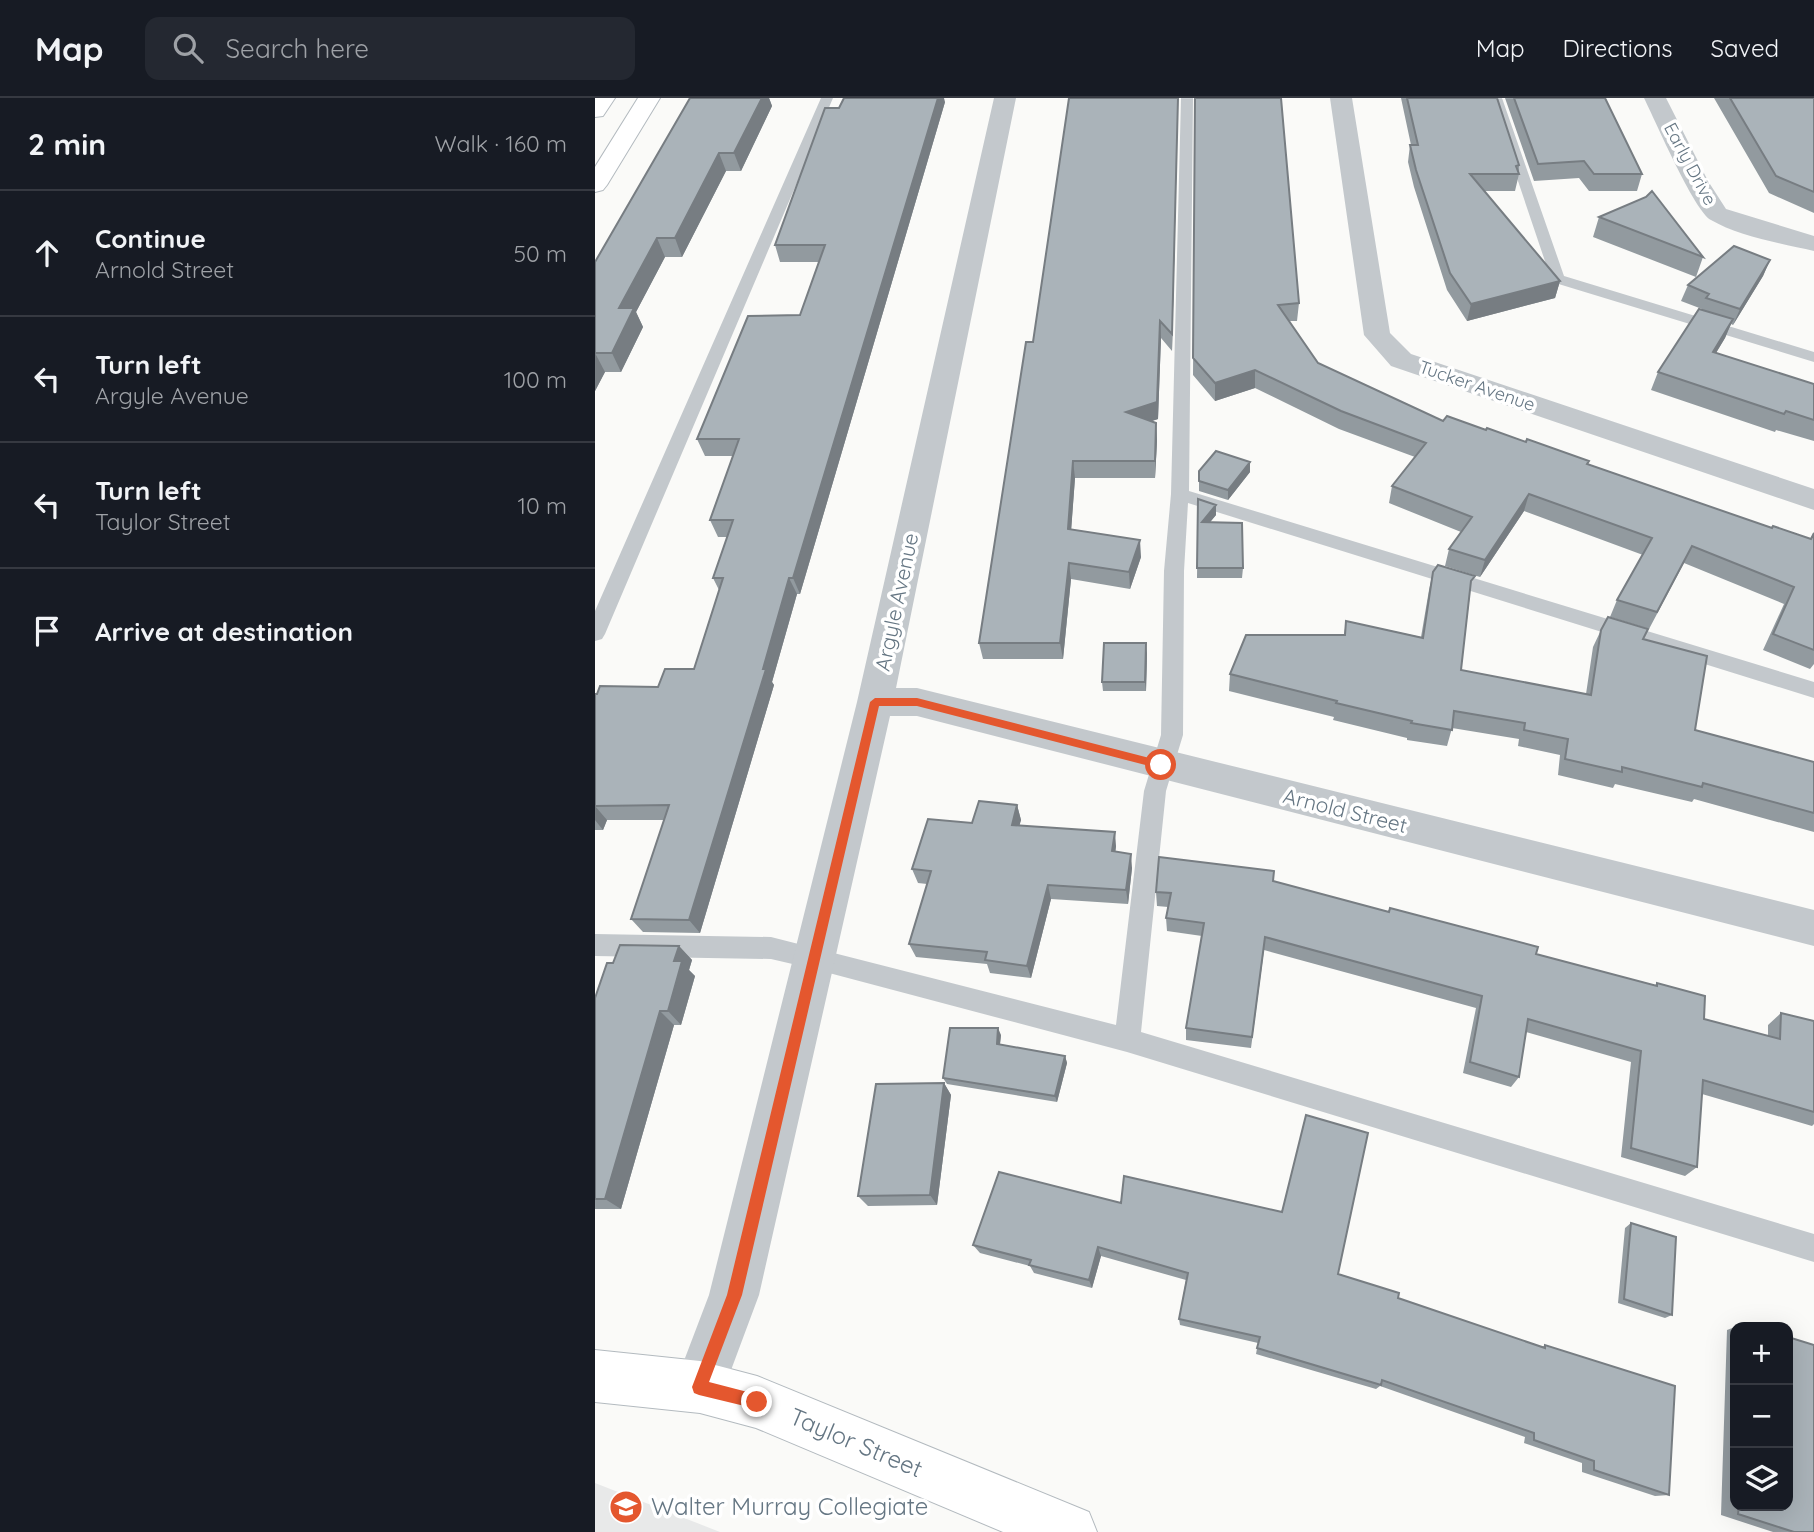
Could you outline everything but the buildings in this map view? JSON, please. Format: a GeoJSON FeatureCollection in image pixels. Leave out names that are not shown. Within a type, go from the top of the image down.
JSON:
{"type":"FeatureCollection","features":[{"type":"Feature","properties":{"kind":"main road"},"geometry":{"type":"LineString","coordinates":[[595,111],[604,98]]}},
{"type":"Feature","properties":{"kind":"main road"},"geometry":{"type":"LineString","coordinates":[[595,186],[649,98]]}},
{"type":"Feature","properties":{"kind":"main road","name":"Taylor Street"},"geometry":{"type":"LineString","coordinates":[[595,1376],[699,1387],[757,1402],[1069,1532]]}},
{"type":"Feature","properties":{"kind":"street","name":"Argyle Avenue"},"geometry":{"type":"LineString","coordinates":[[699,1387],[734,1295],[875,702],[1005,98]]}},
{"type":"Feature","properties":{"kind":"street","name":"Tucker Avenue"},"geometry":{"type":"LineString","coordinates":[[1341,98],[1377,335],[1401,360],[1814,500]]}},
{"type":"Feature","properties":{"kind":"street","name":"Early Drive"},"geometry":{"type":"LineString","coordinates":[[1655,98],[1696,181],[1717,214],[1742,224],[1814,244]]}},
{"type":"Feature","properties":{"kind":"street","name":"Arnold Street"},"geometry":{"type":"LineString","coordinates":[[875,702],[917,702],[1814,928]]}},
{"type":"Feature","properties":{"kind":"lane"},"geometry":{"type":"LineString","coordinates":[[595,634],[827,98]]}},
{"type":"Feature","properties":{"kind":"lane"},"geometry":{"type":"LineString","coordinates":[[1127,1041],[1155,791],[1172,735],[1174,571],[1180,494],[1187,98]]}},
{"type":"Feature","properties":{"kind":"lane"},"geometry":{"type":"LineString","coordinates":[[1496,98],[1557,279],[1814,357]]}},
{"type":"Feature","properties":{"kind":"lane"},"geometry":{"type":"LineString","coordinates":[[1180,494],[1814,690]]}},
{"type":"Feature","properties":{"kind":"lane"},"geometry":{"type":"LineString","coordinates":[[595,945],[771,948],[814,958],[1127,1041],[1814,1248]]}},
{"type":"Feature","properties":{"kind":"shaded area","name":"Walter Murray Collegiate"},"geometry":{"type":"Polygon","coordinates":[[[595,1483],[720,1532],[595,1532],[595,1483]]]}},
{"type":"Feature","properties":{"kind":"place","name":"Walter Murray Collegiate"},"geometry":{"type":"Point","coordinates":[626,1507]}},
{"type":"Feature","properties":{"kind":"route"},"geometry":{"type":"LineString","coordinates":[[757,1402],[699,1387],[734,1295],[875,702],[917,702],[1161,765]]}}]}
